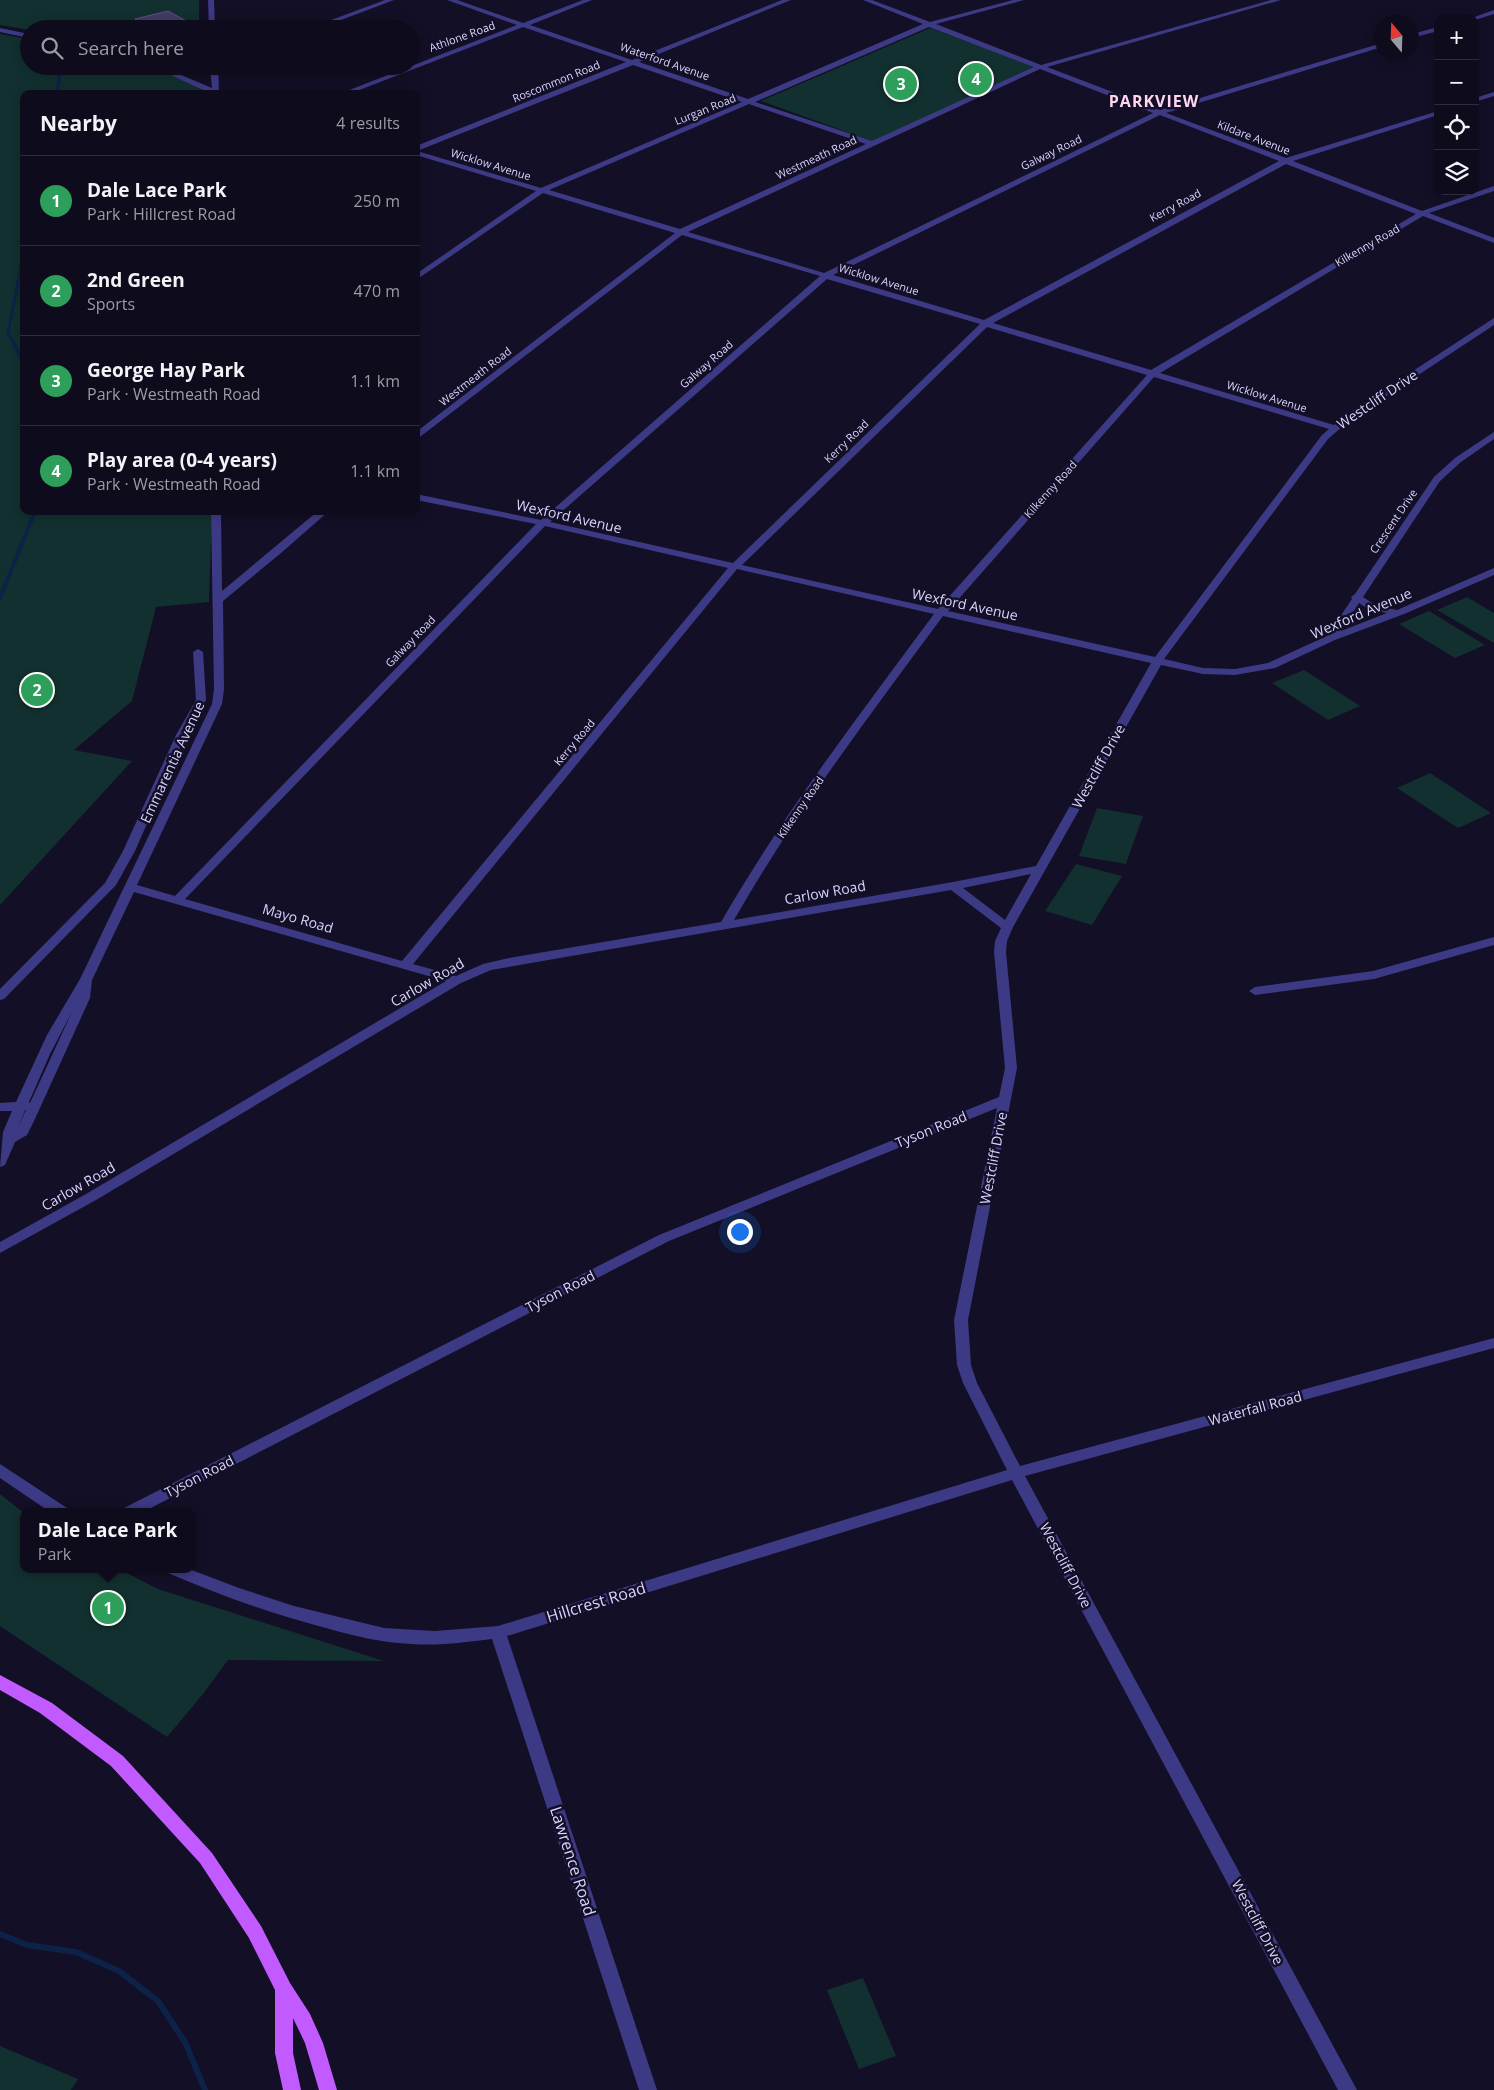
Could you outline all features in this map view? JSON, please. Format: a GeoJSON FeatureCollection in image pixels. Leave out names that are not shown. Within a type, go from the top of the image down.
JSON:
{"type":"FeatureCollection","features":[{"type":"Feature","properties":{"kind":"main road"},"geometry":{"type":"LineString","coordinates":[[0,1682],[46,1708],[117,1761],[206,1858],[254,1932],[284,1989],[304,2020],[314,2043],[328,2090]]}},
{"type":"Feature","properties":{"kind":"main road"},"geometry":{"type":"LineString","coordinates":[[284,1989],[284,2053],[292,2090]]}},
{"type":"Feature","properties":{"kind":"street"},"geometry":{"type":"LineString","coordinates":[[211,0],[212,20]]}},
{"type":"Feature","properties":{"kind":"street"},"geometry":{"type":"LineString","coordinates":[[335,20],[391,0]]}},
{"type":"Feature","properties":{"kind":"street","name":"Waterford Avenue"},"geometry":{"type":"LineString","coordinates":[[450,0],[872,144]]}},
{"type":"Feature","properties":{"kind":"street","name":"Athlone Road"},"geometry":{"type":"LineString","coordinates":[[420,64],[589,0]]}},
{"type":"Feature","properties":{"kind":"street","name":"Roscommon Road"},"geometry":{"type":"LineString","coordinates":[[420,147],[788,0]]}},
{"type":"Feature","properties":{"kind":"street","name":"Kildare Avenue"},"geometry":{"type":"LineString","coordinates":[[866,0],[1494,241]]}},
{"type":"Feature","properties":{"kind":"street","name":"Lurgan Road"},"geometry":{"type":"LineString","coordinates":[[420,275],[541,191],[750,103],[930,24],[1021,0]]}},
{"type":"Feature","properties":{"kind":"street","name":"Westmeath Road"},"geometry":{"type":"LineString","coordinates":[[420,434],[682,232],[1040,67],[1278,0]]}},
{"type":"Feature","properties":{"kind":"street"},"geometry":{"type":"LineString","coordinates":[[1480,16],[1494,12]]}},
{"type":"Feature","properties":{"kind":"street"},"geometry":{"type":"LineString","coordinates":[[1480,16],[1494,23]]}},
{"type":"Feature","properties":{"kind":"street"},"geometry":{"type":"LineString","coordinates":[[0,30],[20,34]]}},
{"type":"Feature","properties":{"kind":"street"},"geometry":{"type":"LineString","coordinates":[[1419,34],[1434,30]]}},
{"type":"Feature","properties":{"kind":"street","name":"Galway Road"},"geometry":{"type":"LineString","coordinates":[[178,900],[543,523],[826,275],[1161,112],[1374,47]]}},
{"type":"Feature","properties":{"kind":"street"},"geometry":{"type":"LineString","coordinates":[[176,75],[210,90]]}},
{"type":"Feature","properties":{"kind":"street"},"geometry":{"type":"LineString","coordinates":[[214,75],[216,90]]}},
{"type":"Feature","properties":{"kind":"street","name":"Athlone Road"},"geometry":{"type":"LineString","coordinates":[[352,90],[392,75]]}},
{"type":"Feature","properties":{"kind":"street"},"geometry":{"type":"LineString","coordinates":[[1479,99],[1494,94]]}},
{"type":"Feature","properties":{"kind":"street","name":"Kerry Road"},"geometry":{"type":"LineString","coordinates":[[406,964],[734,567],[986,323],[1285,161],[1434,113]]}},
{"type":"Feature","properties":{"kind":"street","name":"Wicklow Avenue"},"geometry":{"type":"LineString","coordinates":[[420,154],[1334,428]]}},
{"type":"Feature","properties":{"kind":"street","name":"Kilkenny Road"},"geometry":{"type":"LineString","coordinates":[[725,925],[755,873],[849,736],[941,612],[1153,373],[1423,213],[1494,188]]}},
{"type":"Feature","properties":{"kind":"street","name":"Westcliff Drive"},"geometry":{"type":"LineString","coordinates":[[1348,2088],[1016,1473],[970,1383],[964,1365],[960,1320],[1011,1068],[1000,952],[1001,941],[1006,927],[1157,662],[1315,450],[1334,428],[1494,321]]}},
{"type":"Feature","properties":{"kind":"street","name":"Crescent Drive"},"geometry":{"type":"LineString","coordinates":[[1330,638],[1437,479],[1458,460],[1494,435]]}},
{"type":"Feature","properties":{"kind":"street","name":"Wexford Avenue"},"geometry":{"type":"LineString","coordinates":[[420,498],[543,523],[1203,671],[1244,672],[1271,666],[1330,638],[1400,612],[1494,571]]}},
{"type":"Feature","properties":{"kind":"street","name":"Emmarentia Avenue"},"geometry":{"type":"LineString","coordinates":[[0,1162],[10,1139],[9,1132],[55,1032],[73,997],[86,980],[217,704],[220,689],[216,515]]}},
{"type":"Feature","properties":{"kind":"street"},"geometry":{"type":"LineString","coordinates":[[217,600],[278,552],[320,515]]}},
{"type":"Feature","properties":{"kind":"street"},"geometry":{"type":"LineString","coordinates":[[1356,597],[1378,610],[1400,612]]}},
{"type":"Feature","properties":{"kind":"street"},"geometry":{"type":"LineString","coordinates":[[0,996],[110,885],[129,851],[181,735],[201,700],[198,652]]}},
{"type":"Feature","properties":{"kind":"street","name":"Carlow Road"},"geometry":{"type":"LineString","coordinates":[[0,1248],[100,1192],[457,980],[478,970],[509,962],[954,886],[1039,869]]}},
{"type":"Feature","properties":{"kind":"street"},"geometry":{"type":"LineString","coordinates":[[954,886],[1006,927]]}},
{"type":"Feature","properties":{"kind":"street","name":"Mayo Road"},"geometry":{"type":"LineString","coordinates":[[130,887],[457,980]]}},
{"type":"Feature","properties":{"kind":"street"},"geometry":{"type":"LineString","coordinates":[[1256,991],[1374,975],[1494,941]]}},
{"type":"Feature","properties":{"kind":"street","name":"Emmarentia Avenue"},"geometry":{"type":"LineString","coordinates":[[10,1139],[22,1132],[35,1106],[84,998],[86,980]]}},
{"type":"Feature","properties":{"kind":"street","name":"Tyson Road"},"geometry":{"type":"LineString","coordinates":[[137,1508],[664,1238],[1004,1100]]}},
{"type":"Feature","properties":{"kind":"street"},"geometry":{"type":"LineString","coordinates":[[0,1107],[35,1106]]}},
{"type":"Feature","properties":{"kind":"street","name":"Waterfall Road"},"geometry":{"type":"LineString","coordinates":[[1016,1473],[1494,1343]]}},
{"type":"Feature","properties":{"kind":"street"},"geometry":{"type":"LineString","coordinates":[[0,1470],[56,1508]]}},
{"type":"Feature","properties":{"kind":"street","name":"Hillcrest Road"},"geometry":{"type":"LineString","coordinates":[[182,1573],[218,1589],[302,1615],[359,1630],[414,1638],[443,1638],[498,1632],[1016,1473]]}},
{"type":"Feature","properties":{"kind":"street","name":"Lawrence Road"},"geometry":{"type":"LineString","coordinates":[[498,1632],[648,2090]]}},
{"type":"Feature","properties":{"kind":"green space"},"geometry":{"type":"Polygon","coordinates":[[[0,0],[199,0],[199,20],[20,20],[20,28],[0,25],[0,0]]]}},
{"type":"Feature","properties":{"kind":"green space"},"geometry":{"type":"Polygon","coordinates":[[[930,28],[1038,67],[874,142],[761,101],[930,28]]]}},
{"type":"Feature","properties":{"kind":"green space"},"geometry":{"type":"Polygon","coordinates":[[[0,34],[20,37],[20,75],[170,75],[211,90],[20,90],[20,515],[212,515],[209,602],[156,607],[132,701],[74,750],[132,761],[0,905],[0,34]]]}},
{"type":"Feature","properties":{"kind":"green space"},"geometry":{"type":"Polygon","coordinates":[[[1467,597],[1494,613],[1494,643],[1437,610],[1467,597]]]}},
{"type":"Feature","properties":{"kind":"green space"},"geometry":{"type":"Polygon","coordinates":[[[1429,611],[1485,645],[1455,658],[1399,624],[1429,611]]]}},
{"type":"Feature","properties":{"kind":"green space"},"geometry":{"type":"Polygon","coordinates":[[[1304,670],[1360,706],[1328,720],[1272,683],[1304,670]]]}},
{"type":"Feature","properties":{"kind":"green space"},"geometry":{"type":"Polygon","coordinates":[[[1430,773],[1491,813],[1458,828],[1397,788],[1430,773]]]}},
{"type":"Feature","properties":{"kind":"green space"},"geometry":{"type":"Polygon","coordinates":[[[1097,808],[1143,816],[1126,864],[1079,856],[1097,808]]]}},
{"type":"Feature","properties":{"kind":"green space"},"geometry":{"type":"Polygon","coordinates":[[[1076,864],[1122,876],[1092,925],[1045,911],[1076,864]]]}},
{"type":"Feature","properties":{"kind":"green space"},"geometry":{"type":"Polygon","coordinates":[[[0,1494],[20,1510],[20,1573],[127,1573],[158,1589],[384,1661],[228,1660],[203,1694],[167,1737],[0,1626],[0,1494]]]}},
{"type":"Feature","properties":{"kind":"green space"},"geometry":{"type":"Polygon","coordinates":[[[863,1978],[896,2056],[859,2069],[827,1990],[863,1978]]]}},
{"type":"Feature","properties":{"kind":"green space"},"geometry":{"type":"Polygon","coordinates":[[[0,2046],[78,2079],[71,2090],[0,2090],[0,2046]]]}},
{"type":"Feature","properties":{"kind":"building"},"geometry":{"type":"Polygon","coordinates":[[[168,11],[184,20],[137,20],[135,19],[168,11]]]}},
{"type":"Feature","properties":{"kind":"waterway"},"geometry":{"type":"LineString","coordinates":[[58,90],[60,75]]}},
{"type":"Feature","properties":{"kind":"waterway"},"geometry":{"type":"LineString","coordinates":[[16,347],[8,333],[20,272]]}},
{"type":"Feature","properties":{"kind":"waterway"},"geometry":{"type":"LineString","coordinates":[[15,346],[20,355]]}},
{"type":"Feature","properties":{"kind":"waterway"},"geometry":{"type":"LineString","coordinates":[[0,598],[33,515]]}},
{"type":"Feature","properties":{"kind":"waterway"},"geometry":{"type":"LineString","coordinates":[[0,1934],[27,1945],[76,1952],[119,1971],[158,2001],[185,2042],[205,2090]]}},
{"type":"Feature","properties":{"kind":"place","name":"Play area (0-4 years)"},"geometry":{"type":"Point","coordinates":[976,79]}},
{"type":"Feature","properties":{"kind":"place","name":"George Hay Park"},"geometry":{"type":"Point","coordinates":[901,84]}},
{"type":"Feature","properties":{"kind":"place","name":"2nd Green"},"geometry":{"type":"Point","coordinates":[37,690]}},
{"type":"Feature","properties":{"kind":"place","name":"Dale Lace Park"},"geometry":{"type":"Point","coordinates":[108,1608]}},
{"type":"Feature","properties":{"kind":"district","name":"PARKVIEW"},"geometry":{"type":"Point","coordinates":[1154,101]}}]}
